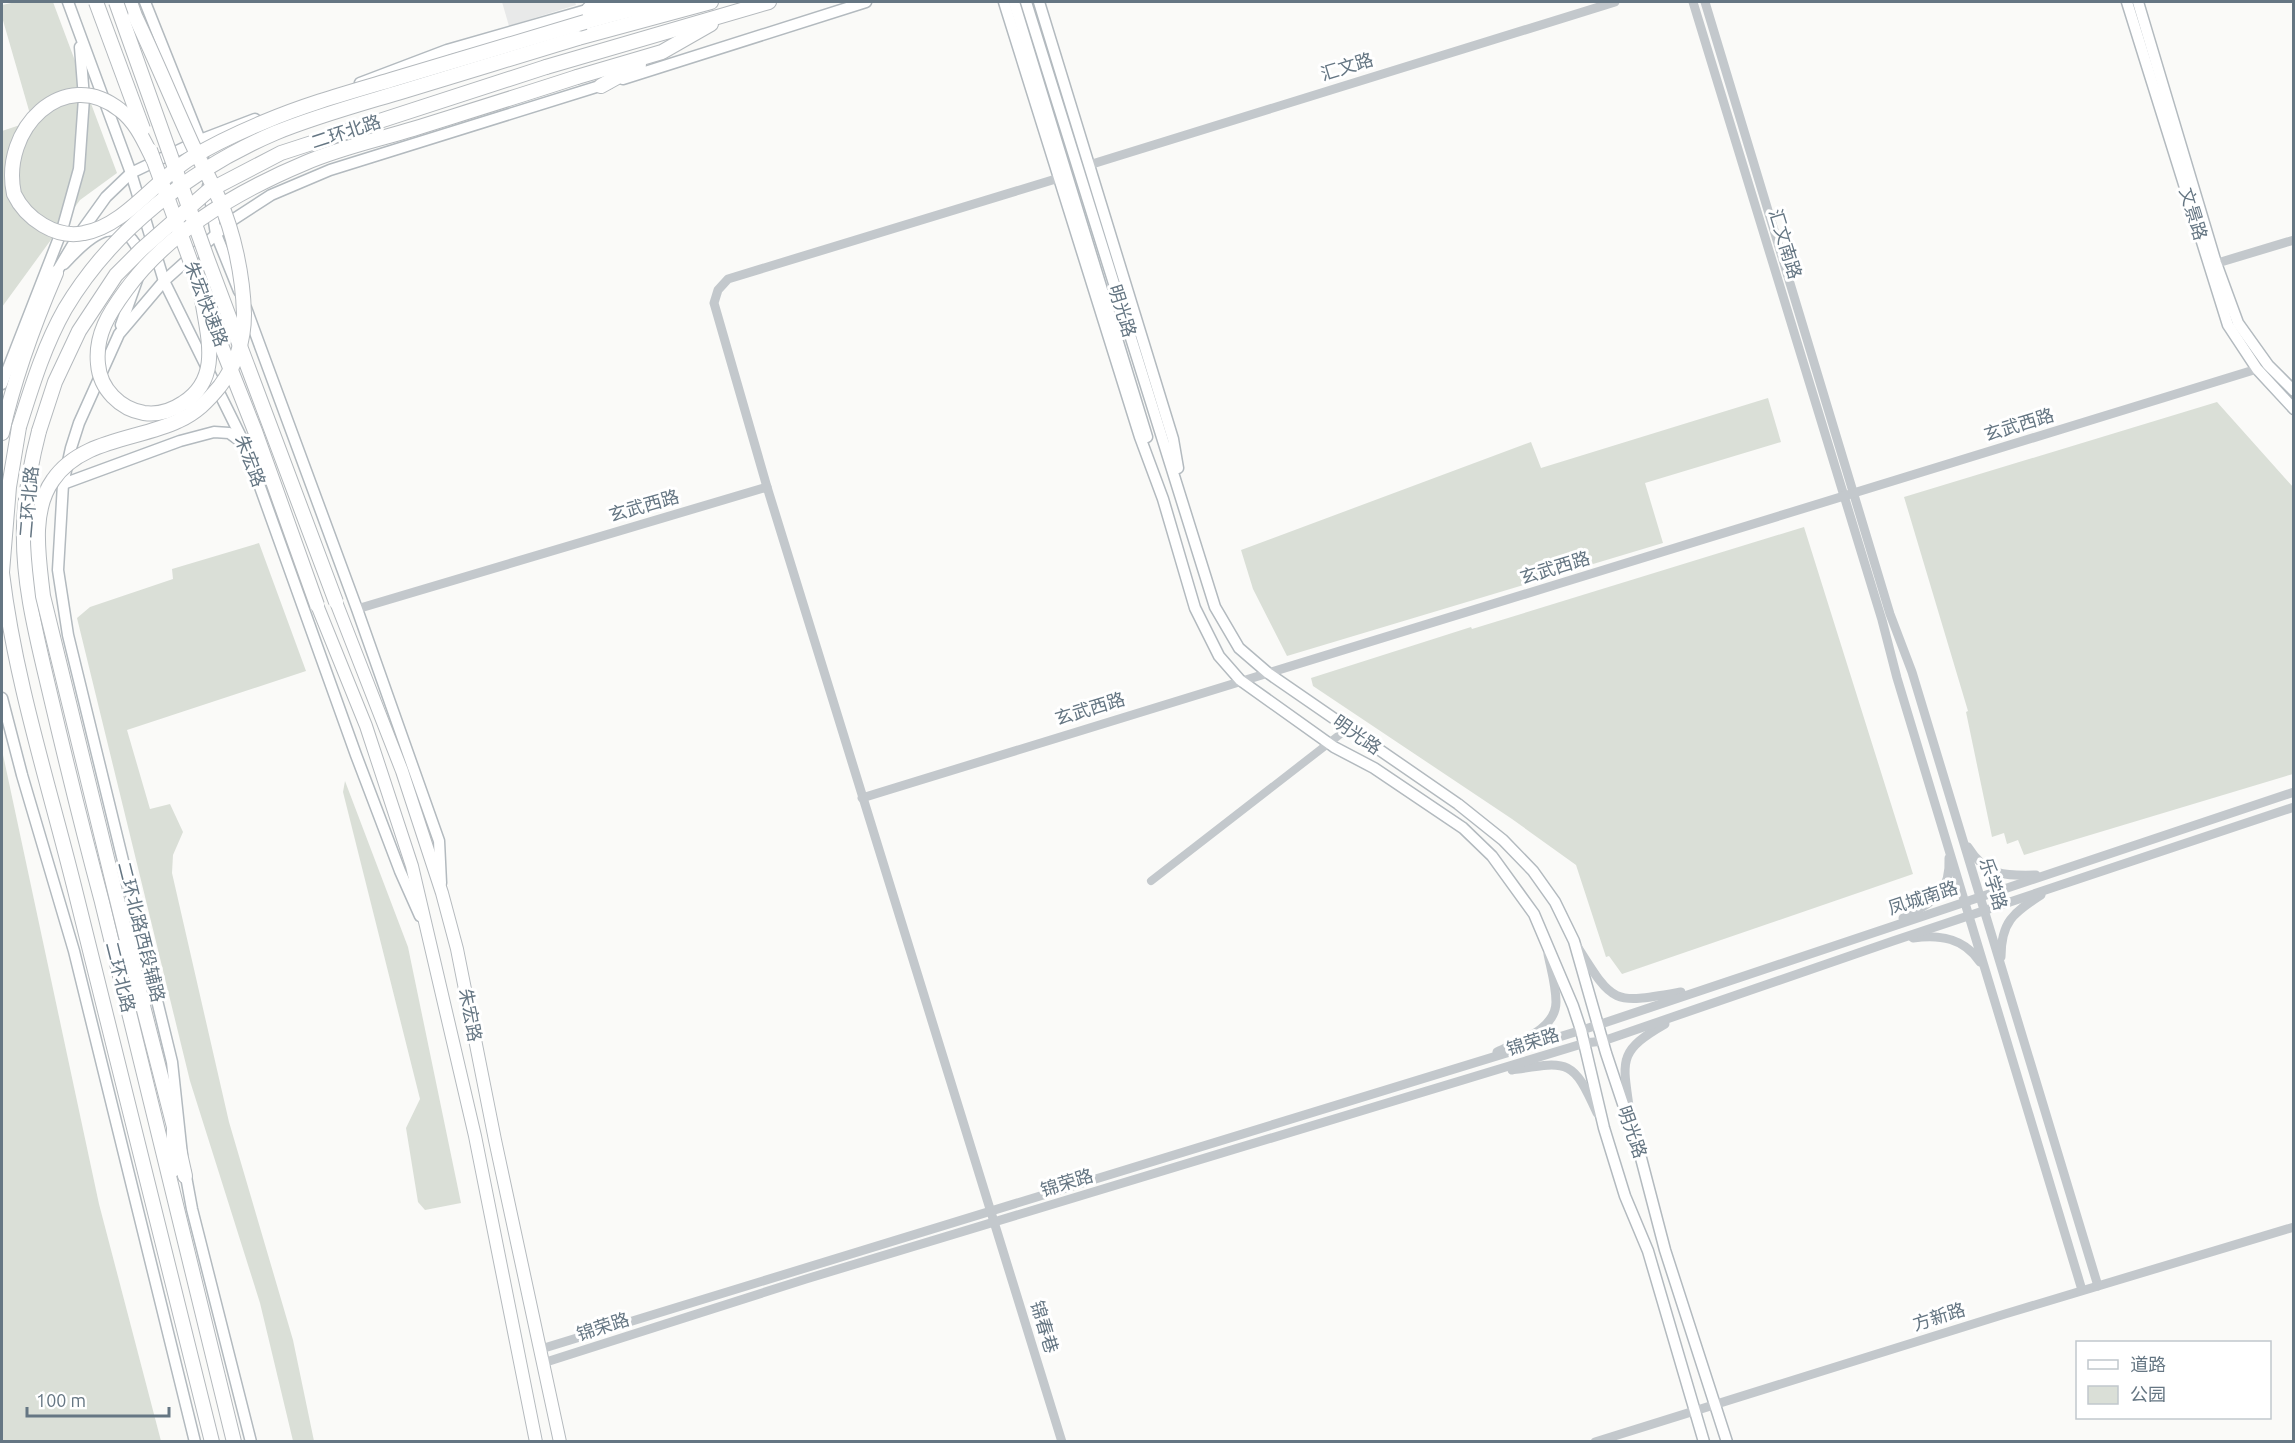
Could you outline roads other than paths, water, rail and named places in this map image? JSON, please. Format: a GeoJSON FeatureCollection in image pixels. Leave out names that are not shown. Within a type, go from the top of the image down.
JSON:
{"type":"FeatureCollection","features":[{"type":"Feature","properties":{"kind":"highway","name":"朱宏快速路"},"geometry":{"type":"LineString","coordinates":[[96,2],[317,605]]}},
{"type":"Feature","properties":{"kind":"highway","name":"朱宏快速路"},"geometry":{"type":"LineString","coordinates":[[116,2],[207,258],[336,602]]}},
{"type":"Feature","properties":{"kind":"highway"},"geometry":{"type":"LineString","coordinates":[[130,2],[184,127],[225,214],[236,257],[244,312],[243,331],[233,365],[208,401],[180,420],[101,445],[79,456],[63,468],[52,481],[42,507],[39,522],[39,554],[43,596],[185,1176]]}},
{"type":"Feature","properties":{"kind":"highway"},"geometry":{"type":"LineString","coordinates":[[153,159],[135,126],[119,109],[97,98],[74,95],[61,97],[39,106],[21,123],[10,144],[7,168],[13,192],[32,217],[51,229],[71,234],[83,234],[104,226],[124,213],[191,158],[264,122],[587,16],[667,2],[710,2]]}},
{"type":"Feature","properties":{"kind":"highway","name":"二环北路"},"geometry":{"type":"LineString","coordinates":[[212,1442],[52,800],[19,678],[8,620],[2,573],[9,487],[20,427],[44,351],[78,288],[127,230],[200,172],[243,148],[309,120],[578,38],[710,2]]}},
{"type":"Feature","properties":{"kind":"highway","name":"二环北路"},"geometry":{"type":"LineString","coordinates":[[234,1442],[79,815],[45,673],[27,582],[24,525],[29,479],[39,431],[55,382],[79,332],[116,275],[208,191],[281,153],[546,68],[768,2]]}},
{"type":"Feature","properties":{"kind":"highway"},"geometry":{"type":"LineString","coordinates":[[602,86],[729,13]]}},
{"type":"Feature","properties":{"kind":"highway"},"geometry":{"type":"LineString","coordinates":[[201,292],[210,365],[206,378],[198,390],[180,405],[153,414],[120,403],[103,383],[97,354],[110,311],[137,274],[171,241],[239,194],[306,162],[662,52]]}},
{"type":"Feature","properties":{"kind":"highway"},"geometry":{"type":"LineString","coordinates":[[2,433],[33,330],[56,273]]}},
{"type":"Feature","properties":{"kind":"highway"},"geometry":{"type":"LineString","coordinates":[[172,1184],[174,1127]]}},
{"type":"Feature","properties":{"kind":"main road","name":"朱宏路"},"geometry":{"type":"LineString","coordinates":[[68,2],[131,173],[164,281],[245,445],[356,755],[400,871],[424,925]]}},
{"type":"Feature","properties":{"kind":"main road"},"geometry":{"type":"LineString","coordinates":[[145,2],[200,140],[216,234],[357,609],[439,841],[442,893]]}},
{"type":"Feature","properties":{"kind":"main road"},"geometry":{"type":"LineString","coordinates":[[56,273],[96,210],[131,173],[200,140],[447,50],[587,16],[614,2]]}},
{"type":"Feature","properties":{"kind":"main road"},"geometry":{"type":"LineString","coordinates":[[119,334],[164,281],[216,234],[264,199],[330,170],[866,2]]}},
{"type":"Feature","properties":{"kind":"main road","name":"明光路"},"geometry":{"type":"LineString","coordinates":[[1004,2],[1140,437],[1164,500]]}},
{"type":"Feature","properties":{"kind":"main road","name":"明光路"},"geometry":{"type":"LineString","coordinates":[[1014,2],[1142,420],[1196,608],[1219,656],[1240,680],[1328,744],[1374,768],[1439,811],[1478,841],[1534,914],[1574,1006],[1585,1043],[1604,1128],[1625,1196],[1648,1251],[1704,1442]]}},
{"type":"Feature","properties":{"kind":"main road","name":"明光路"},"geometry":{"type":"LineString","coordinates":[[1026,2],[1215,607],[1239,648],[1268,673],[1458,804],[1503,840],[1520,856],[1556,902],[1574,941],[1622,1104],[1631,1125],[1665,1250],[1727,1442]]}},
{"type":"Feature","properties":{"kind":"main road"},"geometry":{"type":"LineString","coordinates":[[1039,2],[1173,439],[1184,504]]}},
{"type":"Feature","properties":{"kind":"main road","name":"文景路"},"geometry":{"type":"LineString","coordinates":[[2127,2],[2213,264],[2238,323],[2268,365],[2294,392]]}},
{"type":"Feature","properties":{"kind":"main road","name":"文景路"},"geometry":{"type":"LineString","coordinates":[[2138,2],[2213,264],[2228,325],[2257,369],[2294,409]]}},
{"type":"Feature","properties":{"kind":"main road"},"geometry":{"type":"LineString","coordinates":[[2,383],[62,230],[79,169],[84,98],[78,29]]}},
{"type":"Feature","properties":{"kind":"main road"},"geometry":{"type":"LineString","coordinates":[[33,330],[35,297],[83,246],[106,231],[116,231],[129,236],[134,241],[141,256],[142,266],[119,334]]}},
{"type":"Feature","properties":{"kind":"main road","name":"二环北路西段辅路"},"geometry":{"type":"LineString","coordinates":[[119,334],[70,448],[63,484],[58,570],[68,635],[172,1062],[185,1176],[250,1442]]}},
{"type":"Feature","properties":{"kind":"main road"},"geometry":{"type":"LineString","coordinates":[[63,484],[180,441],[214,432],[229,433],[245,445]]}},
{"type":"Feature","properties":{"kind":"main road","name":"朱宏路"},"geometry":{"type":"LineString","coordinates":[[336,602],[402,771],[442,893],[457,949],[495,1140],[560,1442]]}},
{"type":"Feature","properties":{"kind":"main road","name":"朱宏路"},"geometry":{"type":"LineString","coordinates":[[317,605],[366,726],[412,866],[475,1136],[536,1442]]}},
{"type":"Feature","properties":{"kind":"main road"},"geometry":{"type":"LineString","coordinates":[[2,698],[74,951],[195,1442]]}},
{"type":"Feature","properties":{"kind":"main road"},"geometry":{"type":"LineString","coordinates":[[174,1081],[174,1127]]}},
{"type":"Feature","properties":{"kind":"street","name":"汇文路"},"geometry":{"type":"LineString","coordinates":[[1089,165],[1615,2]]}},
{"type":"Feature","properties":{"kind":"street","name":"汇文南路"},"geometry":{"type":"LineString","coordinates":[[1693,2],[1849,495]]}},
{"type":"Feature","properties":{"kind":"street","name":"汇文南路"},"geometry":{"type":"LineString","coordinates":[[1705,2],[1849,495]]}},
{"type":"Feature","properties":{"kind":"street"},"geometry":{"type":"LineString","coordinates":[[994,1222],[767,487],[714,303],[718,290],[728,279],[1059,178]]}},
{"type":"Feature","properties":{"kind":"street"},"geometry":{"type":"LineString","coordinates":[[2213,264],[2294,240]]}},
{"type":"Feature","properties":{"kind":"street","name":"玄武西路"},"geometry":{"type":"LineString","coordinates":[[862,798],[2257,369]]}},
{"type":"Feature","properties":{"kind":"street","name":"玄武西路"},"geometry":{"type":"LineString","coordinates":[[357,609],[767,487]]}},
{"type":"Feature","properties":{"kind":"street","name":"乐学路"},"geometry":{"type":"LineString","coordinates":[[1849,495],[1912,672],[2098,1286]]}},
{"type":"Feature","properties":{"kind":"street","name":"乐学路"},"geometry":{"type":"LineString","coordinates":[[1849,495],[1946,841],[2082,1290]]}},
{"type":"Feature","properties":{"kind":"street"},"geometry":{"type":"LineString","coordinates":[[1151,881],[1347,729]]}},
{"type":"Feature","properties":{"kind":"street","name":"凤城南路"},"geometry":{"type":"LineString","coordinates":[[1598,1025],[2294,792]]}},
{"type":"Feature","properties":{"kind":"street","name":"凤城南路"},"geometry":{"type":"LineString","coordinates":[[1603,1041],[1893,940],[2294,807]]}},
{"type":"Feature","properties":{"kind":"street"},"geometry":{"type":"LineString","coordinates":[[1961,837],[1981,863],[1999,874],[2047,874]]}},
{"type":"Feature","properties":{"kind":"street"},"geometry":{"type":"LineString","coordinates":[[1889,927],[1936,899],[1941,893],[1949,865],[1946,841]]}},
{"type":"Feature","properties":{"kind":"street"},"geometry":{"type":"LineString","coordinates":[[2002,968],[2003,932],[2011,916],[2052,887]]}},
{"type":"Feature","properties":{"kind":"street"},"geometry":{"type":"LineString","coordinates":[[1893,940],[1937,936],[1956,940],[1974,952],[1986,972]]}},
{"type":"Feature","properties":{"kind":"street"},"geometry":{"type":"LineString","coordinates":[[1478,1062],[1542,1028],[1551,1018],[1557,1000],[1544,937]]}},
{"type":"Feature","properties":{"kind":"street"},"geometry":{"type":"LineString","coordinates":[[1574,941],[1608,992],[1626,999],[1644,999],[1713,986]]}},
{"type":"Feature","properties":{"kind":"street"},"geometry":{"type":"LineString","coordinates":[[1631,1125],[1624,1067],[1628,1053],[1642,1037],[1684,1012]]}},
{"type":"Feature","properties":{"kind":"street","name":"锦荣路"},"geometry":{"type":"LineString","coordinates":[[541,1349],[1598,1025]]}},
{"type":"Feature","properties":{"kind":"street","name":"锦荣路"},"geometry":{"type":"LineString","coordinates":[[543,1363],[799,1281],[1585,1043],[1603,1041]]}},
{"type":"Feature","properties":{"kind":"street"},"geometry":{"type":"LineString","coordinates":[[1477,1076],[1542,1065],[1566,1068],[1578,1075],[1582,1081],[1604,1128]]}},
{"type":"Feature","properties":{"kind":"street","name":"锦春巷"},"geometry":{"type":"LineString","coordinates":[[994,1222],[1062,1442]]}},
{"type":"Feature","properties":{"kind":"street","name":"方新路"},"geometry":{"type":"LineString","coordinates":[[1595,1442],[2082,1290],[2294,1227]]}}]}
